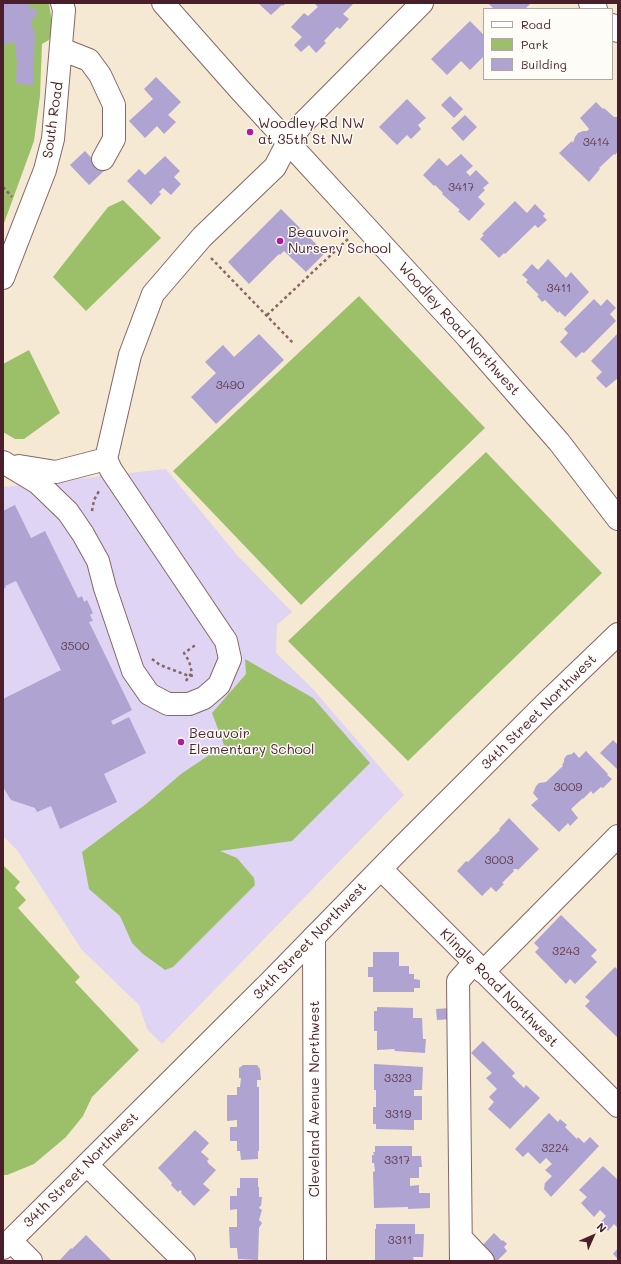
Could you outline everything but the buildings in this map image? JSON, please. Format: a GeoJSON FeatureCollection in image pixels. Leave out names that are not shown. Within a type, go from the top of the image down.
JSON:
{"type":"FeatureCollection","features":[{"type":"Feature","properties":{"kind":"street","name":"South Road"},"geometry":{"type":"LineString","coordinates":[[3,278],[45,170],[53,139],[64,10],[62,3]]}},
{"type":"Feature","properties":{"kind":"street","name":"Woodley Road Northwest"},"geometry":{"type":"LineString","coordinates":[[163,3],[225,74],[467,337],[559,442],[618,519]]}},
{"type":"Feature","properties":{"kind":"street"},"geometry":{"type":"LineString","coordinates":[[3,462],[38,483],[68,512],[83,534],[98,561],[105,588],[133,671],[149,694],[168,704],[188,704],[204,698],[219,685],[230,659],[226,641],[111,470],[106,459],[130,355],[153,294],[197,243],[275,167],[288,142],[303,122],[422,3]]}},
{"type":"Feature","properties":{"kind":"street"},"geometry":{"type":"LineString","coordinates":[[61,49],[89,60],[100,74],[114,105],[114,139],[103,159]]}},
{"type":"Feature","properties":{"kind":"street"},"geometry":{"type":"LineString","coordinates":[[3,462],[24,468],[56,472],[106,459]]}},
{"type":"Feature","properties":{"kind":"street","name":"34th Street Northwest"},"geometry":{"type":"LineString","coordinates":[[7,1244],[261,991],[380,869],[545,704],[618,634]]}},
{"type":"Feature","properties":{"kind":"street"},"geometry":{"type":"LineString","coordinates":[[461,1261],[458,981],[479,967],[618,836]]}},
{"type":"Feature","properties":{"kind":"street","name":"Klingle Road Northwest"},"geometry":{"type":"LineString","coordinates":[[380,869],[618,1106]]}},
{"type":"Feature","properties":{"kind":"street","name":"Cleveland Avenue Northwest"},"geometry":{"type":"LineString","coordinates":[[314,937],[315,1261]]}},
{"type":"Feature","properties":{"kind":"street"},"geometry":{"type":"LineString","coordinates":[[87,1165],[184,1261]]}},
{"type":"Feature","properties":{"kind":"street"},"geometry":{"type":"LineString","coordinates":[[461,1238],[483,1261]]}},
{"type":"Feature","properties":{"kind":"street"},"geometry":{"type":"LineString","coordinates":[[7,1244],[31,1261]]}},
{"type":"Feature","properties":{"kind":"path"},"geometry":{"type":"LineString","coordinates":[[267,315],[364,224]]}},
{"type":"Feature","properties":{"kind":"path"},"geometry":{"type":"LineString","coordinates":[[197,243],[294,344]]}},
{"type":"Feature","properties":{"kind":"path"},"geometry":{"type":"LineString","coordinates":[[92,512],[94,500],[101,487]]}},
{"type":"Feature","properties":{"kind":"path"},"geometry":{"type":"LineString","coordinates":[[186,682],[188,676],[192,673],[189,661],[184,653],[197,644]]}},
{"type":"Feature","properties":{"kind":"path"},"geometry":{"type":"LineString","coordinates":[[149,657],[160,665],[188,676],[202,675]]}},
{"type":"Feature","properties":{"kind":"shaded area","name":"Beauvoir Elementary School"},"geometry":{"type":"Polygon","coordinates":[[[166,469],[237,555],[292,612],[277,625],[276,653],[312,688],[404,795],[162,1044],[147,1029],[139,1005],[82,950],[17,850],[3,836],[3,487],[166,469]]]}},
{"type":"Feature","properties":{"kind":"green space"},"geometry":{"type":"Polygon","coordinates":[[[3,3],[49,3],[53,30],[49,40],[42,44],[40,96],[34,141],[3,226],[3,3]]]}},
{"type":"Feature","properties":{"kind":"green space"},"geometry":{"type":"Polygon","coordinates":[[[123,200],[161,238],[86,311],[53,277],[108,207],[123,200]]]}},
{"type":"Feature","properties":{"kind":"green space"},"geometry":{"type":"Polygon","coordinates":[[[359,296],[485,428],[301,605],[173,471],[359,296]]]}},
{"type":"Feature","properties":{"kind":"green space"},"geometry":{"type":"Polygon","coordinates":[[[29,350],[60,413],[24,439],[15,439],[3,432],[3,364],[29,350]]]}},
{"type":"Feature","properties":{"kind":"green space"},"geometry":{"type":"Polygon","coordinates":[[[486,452],[602,573],[408,761],[288,641],[486,452]]]}},
{"type":"Feature","properties":{"kind":"green space"},"geometry":{"type":"Polygon","coordinates":[[[245,659],[313,698],[370,763],[292,841],[220,851],[237,858],[254,878],[255,885],[173,967],[165,970],[143,954],[132,943],[120,916],[89,889],[82,852],[146,804],[181,774],[224,745],[212,713],[246,674],[245,659]]]}},
{"type":"Feature","properties":{"kind":"green space"},"geometry":{"type":"Polygon","coordinates":[[[3,865],[20,882],[15,888],[26,900],[18,908],[80,977],[75,982],[139,1050],[92,1097],[83,1116],[66,1137],[34,1164],[7,1175],[3,1175],[3,865]]]}},
{"type":"Feature","properties":{"kind":"place","name":"Woodley Rd NW at 35th St NW"},"geometry":{"type":"Point","coordinates":[250,132]}},
{"type":"Feature","properties":{"kind":"place","name":"Beauvoir Nursery School"},"geometry":{"type":"Point","coordinates":[280,241]}},
{"type":"Feature","properties":{"kind":"place","name":"Beauvoir Elementary School"},"geometry":{"type":"Point","coordinates":[181,742]}}]}
